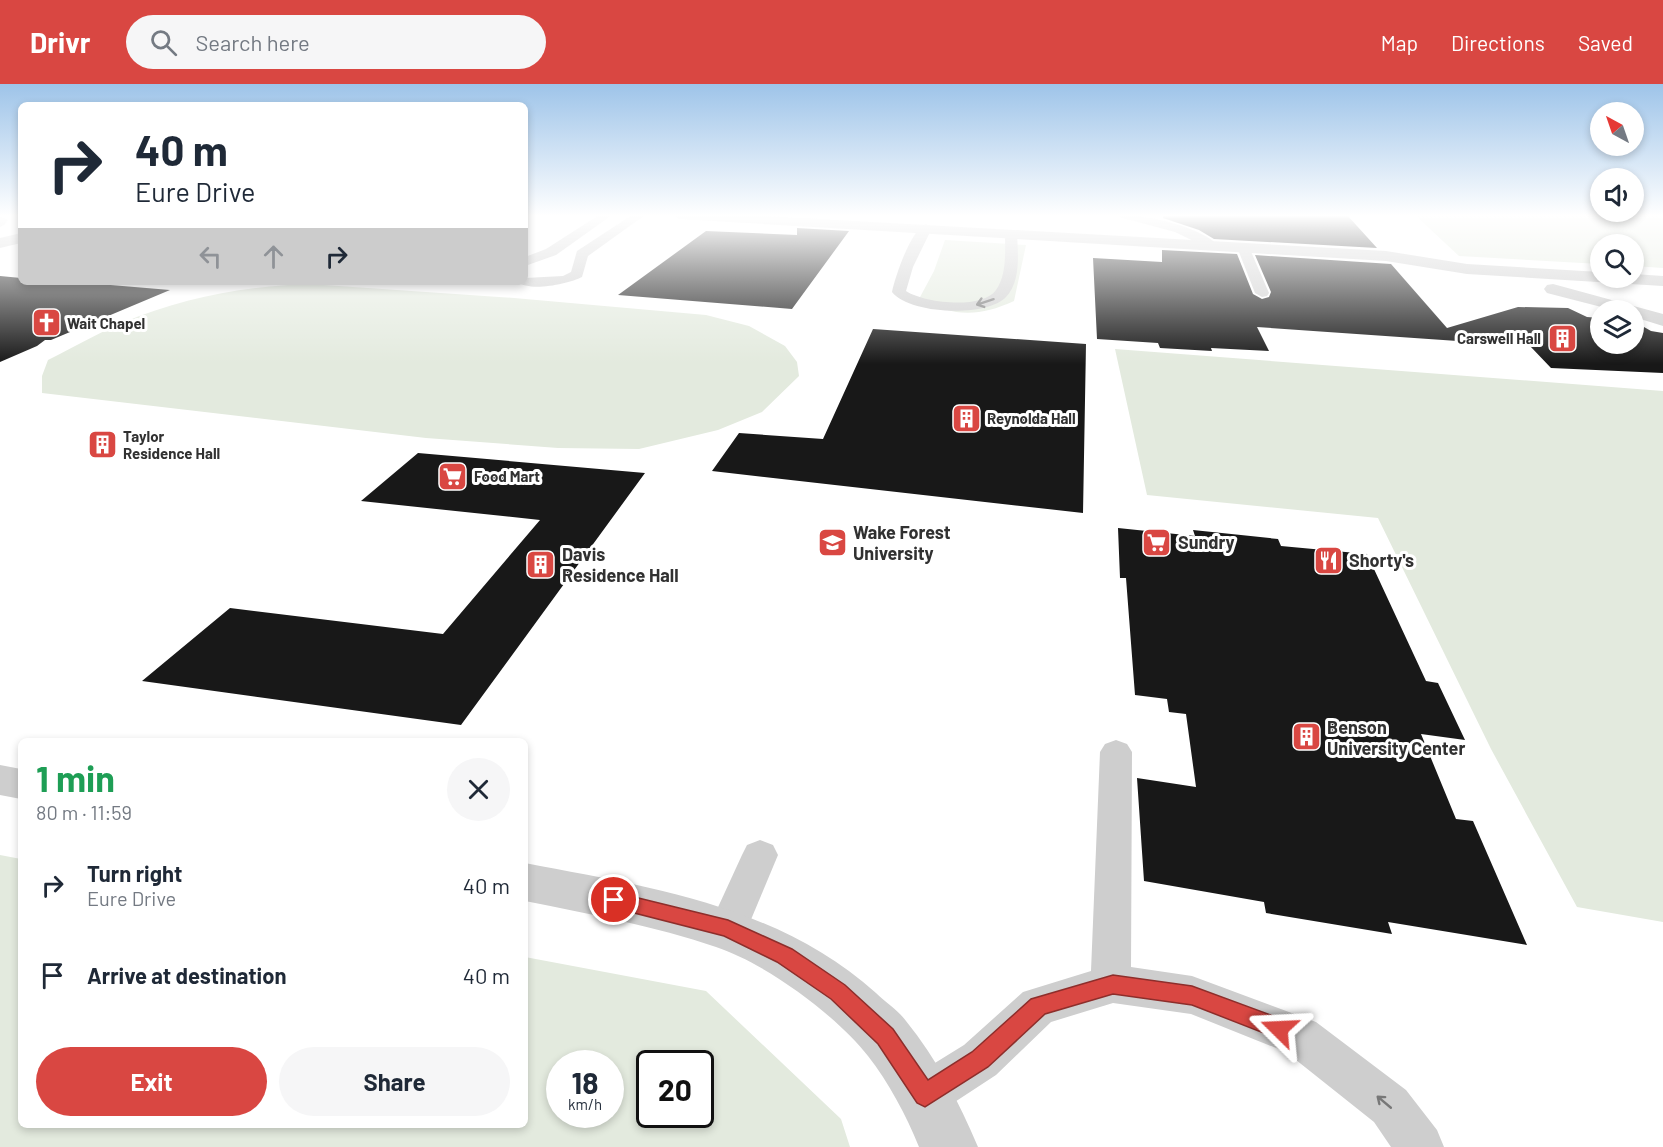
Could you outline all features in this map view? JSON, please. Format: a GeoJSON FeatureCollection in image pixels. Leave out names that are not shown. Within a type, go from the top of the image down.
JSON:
{"type":"FeatureCollection","features":[{"type":"Feature","properties":{"kind":"street"},"geometry":{"type":"LineString","coordinates":[[1440,265],[1597,300]]}},
{"type":"Feature","properties":{"kind":"street"},"geometry":{"type":"LineString","coordinates":[[1467,269],[1590,277]]}},
{"type":"Feature","properties":{"kind":"street"},"geometry":{"type":"LineString","coordinates":[[1644,286],[1659,289]]}},
{"type":"Feature","properties":{"kind":"street"},"geometry":{"type":"LineString","coordinates":[[1644,314],[1663,320]]}},
{"type":"Feature","properties":{"kind":"street"},"geometry":{"type":"LineString","coordinates":[[0,780],[18,783]]}},
{"type":"Feature","properties":{"kind":"street"},"geometry":{"type":"LineString","coordinates":[[528,883],[614,900],[728,929],[784,956],[838,992],[886,1037],[925,1095],[949,1147]]}},
{"type":"Feature","properties":{"kind":"lane"},"geometry":{"type":"LineString","coordinates":[[528,282],[566,280],[577,274],[579,265]]}},
{"type":"Feature","properties":{"kind":"lane"},"geometry":{"type":"LineString","coordinates":[[907,265],[899,292],[909,299],[943,305],[974,305],[989,302],[1001,294],[1010,265]]}},
{"type":"Feature","properties":{"kind":"lane"},"geometry":{"type":"LineString","coordinates":[[1250,265],[1262,293]]}},
{"type":"Feature","properties":{"kind":"lane"},"geometry":{"type":"LineString","coordinates":[[1113,984],[1110,960],[1116,752]]}},
{"type":"Feature","properties":{"kind":"lane"},"geometry":{"type":"LineString","coordinates":[[728,929],[760,855]]}},
{"type":"Feature","properties":{"kind":"lane"},"geometry":{"type":"LineString","coordinates":[[925,1095],[980,1060],[1038,1006],[1113,984],[1192,995],[1301,1037],[1390,1106],[1420,1147]]}},
{"type":"Feature","properties":{"kind":"shaded area"},"geometry":{"type":"Polygon","coordinates":[[[936,265],[1022,265],[1014,301],[989,310],[966,313],[944,309],[919,299],[936,265]]]}},
{"type":"Feature","properties":{"kind":"shaded area"},"geometry":{"type":"Polygon","coordinates":[[[1644,265],[1663,265],[1663,268],[1644,267],[1644,265]]]}},
{"type":"Feature","properties":{"kind":"shaded area"},"geometry":{"type":"Polygon","coordinates":[[[324,285],[514,298],[706,315],[749,326],[785,346],[797,362],[799,376],[762,412],[718,430],[639,449],[558,448],[426,438],[42,393],[42,376],[48,360],[93,336],[144,314],[190,300],[261,287],[324,285]]]}},
{"type":"Feature","properties":{"kind":"shaded area"},"geometry":{"type":"Polygon","coordinates":[[[1115,349],[1663,391],[1663,922],[1577,907],[1491,749],[1378,518],[1147,495],[1115,349]]]}},
{"type":"Feature","properties":{"kind":"shaded area"},"geometry":{"type":"Polygon","coordinates":[[[0,855],[18,858],[18,1128],[528,1128],[528,958],[706,991],[841,1119],[850,1147],[0,1147],[0,855]]]}},
{"type":"Feature","properties":{"kind":"building"},"geometry":{"type":"Polygon","coordinates":[[[660,265],[824,265],[792,309],[618,295],[660,265]]]}},
{"type":"Feature","properties":{"kind":"building"},"geometry":{"type":"Polygon","coordinates":[[[1093,265],[1241,265],[1253,294],[1262,299],[1269,297],[1271,292],[1259,265],[1392,265],[1447,328],[1518,307],[1568,308],[1590,317],[1590,354],[1644,354],[1644,327],[1663,333],[1663,373],[1551,368],[1530,346],[1257,327],[1269,351],[1160,348],[1158,343],[1097,339],[1093,265]]]}},
{"type":"Feature","properties":{"kind":"building"},"geometry":{"type":"Polygon","coordinates":[[[0,276],[18,278],[18,285],[111,285],[170,290],[51,340],[45,340],[37,346],[0,362],[0,276]]]}},
{"type":"Feature","properties":{"kind":"building","name":"Reynolda Hall"},"geometry":{"type":"Polygon","coordinates":[[[873,329],[1086,344],[1083,513],[712,471],[739,433],[823,439],[873,329]]]}},
{"type":"Feature","properties":{"kind":"building","name":"Davis Residence Hall"},"geometry":{"type":"Polygon","coordinates":[[[418,453],[645,473],[461,725],[142,681],[230,608],[443,634],[540,520],[361,501],[418,453]]]}},
{"type":"Feature","properties":{"kind":"building","name":"Benson University Center"},"geometry":{"type":"Polygon","coordinates":[[[1118,528],[1195,536],[1193,530],[1278,539],[1281,546],[1367,554],[1426,681],[1438,683],[1465,740],[1421,734],[1456,819],[1473,821],[1527,945],[1388,922],[1392,934],[1266,913],[1264,902],[1144,881],[1137,778],[1196,787],[1186,714],[1169,712],[1167,699],[1135,695],[1126,578],[1120,578],[1118,528]]]}},
{"type":"Feature","properties":{"kind":"place","name":"Wait Chapel"},"geometry":{"type":"Point","coordinates":[46,323]}},
{"type":"Feature","properties":{"kind":"place","name":"Carswell Hall"},"geometry":{"type":"Point","coordinates":[1562,338]}},
{"type":"Feature","properties":{"kind":"place","name":"Reynolda Hall"},"geometry":{"type":"Point","coordinates":[966,418]}},
{"type":"Feature","properties":{"kind":"place","name":"Taylor Residence Hall"},"geometry":{"type":"Point","coordinates":[102,445]}},
{"type":"Feature","properties":{"kind":"place","name":"Food Mart"},"geometry":{"type":"Point","coordinates":[453,476]}},
{"type":"Feature","properties":{"kind":"place","name":"Wake Forest University"},"geometry":{"type":"Point","coordinates":[832,542]}},
{"type":"Feature","properties":{"kind":"place","name":"Sundry"},"geometry":{"type":"Point","coordinates":[1157,542]}},
{"type":"Feature","properties":{"kind":"place","name":"Shorty's"},"geometry":{"type":"Point","coordinates":[1328,560]}},
{"type":"Feature","properties":{"kind":"place","name":"Davis Residence Hall"},"geometry":{"type":"Point","coordinates":[541,564]}},
{"type":"Feature","properties":{"kind":"place","name":"Benson University Center"},"geometry":{"type":"Point","coordinates":[1306,737]}},
{"type":"Feature","properties":{"kind":"route"},"geometry":{"type":"LineString","coordinates":[[614,900],[728,929],[784,956],[838,992],[886,1037],[925,1095],[980,1060],[1038,1006],[1113,984],[1192,995],[1279,1029]]}}]}
